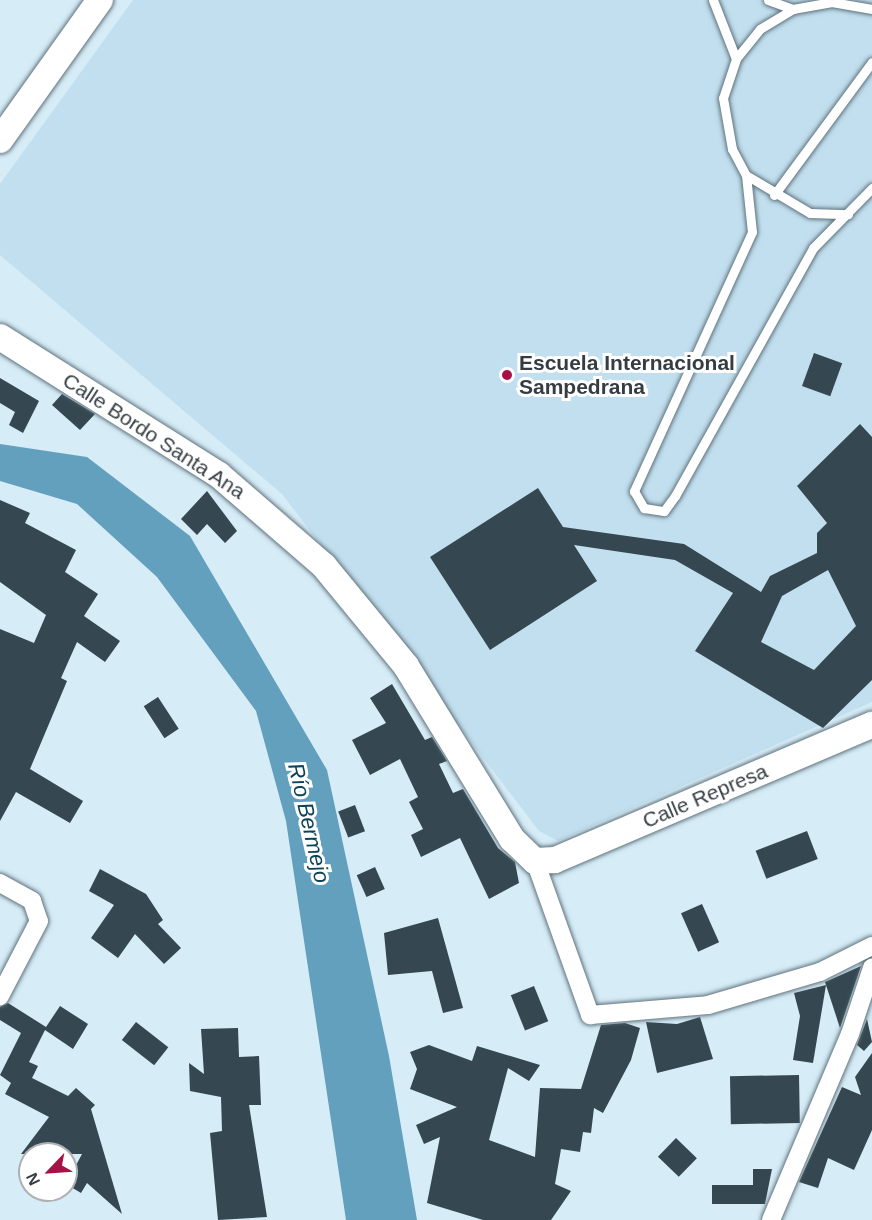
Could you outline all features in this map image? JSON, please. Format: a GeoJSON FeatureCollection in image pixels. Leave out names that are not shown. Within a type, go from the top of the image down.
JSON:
{"type":"FeatureCollection","features":[{"type":"Feature","properties":{"kind":"street"},"geometry":{"type":"LineString","coordinates":[[0,140],[100,0]]}},
{"type":"Feature","properties":{"kind":"street","name":"Calle Bordo Santa Ana"},"geometry":{"type":"LineString","coordinates":[[0,337],[219,475],[324,566],[406,666],[512,839],[536,861]]}},
{"type":"Feature","properties":{"kind":"street","name":"Calle Represa"},"geometry":{"type":"LineString","coordinates":[[536,861],[555,860],[872,725]]}},
{"type":"Feature","properties":{"kind":"street"},"geometry":{"type":"LineString","coordinates":[[536,861],[590,1015],[708,1005],[820,972],[872,946]]}},
{"type":"Feature","properties":{"kind":"street"},"geometry":{"type":"LineString","coordinates":[[0,883],[32,901],[39,921],[0,996]]}},
{"type":"Feature","properties":{"kind":"street"},"geometry":{"type":"LineString","coordinates":[[771,1220],[850,1034],[872,968]]}},
{"type":"Feature","properties":{"kind":"lane"},"geometry":{"type":"LineString","coordinates":[[713,0],[736,59]]}},
{"type":"Feature","properties":{"kind":"lane"},"geometry":{"type":"LineString","coordinates":[[768,0],[793,9]]}},
{"type":"Feature","properties":{"kind":"lane"},"geometry":{"type":"LineString","coordinates":[[872,9],[832,2],[793,9],[760,29],[736,59],[723,98],[732,149],[746,175],[752,232],[634,491],[644,508],[664,511],[675,496],[813,248],[872,188]]}},
{"type":"Feature","properties":{"kind":"lane"},"geometry":{"type":"LineString","coordinates":[[774,195],[872,62]]}},
{"type":"Feature","properties":{"kind":"lane"},"geometry":{"type":"LineString","coordinates":[[746,175],[774,195],[810,213],[848,214]]}},
{"type":"Feature","properties":{"kind":"shaded area","name":"Escuela Internacional Sampedrana"},"geometry":{"type":"Polygon","coordinates":[[[133,0],[872,0],[872,702],[558,841],[539,831],[282,494],[0,255],[0,184],[133,0]]]}},
{"type":"Feature","properties":{"kind":"water","name":"Río Bermejo"},"geometry":{"type":"Polygon","coordinates":[[[0,444],[87,457],[190,536],[327,770],[389,1056],[417,1220],[346,1220],[286,821],[256,711],[157,577],[77,504],[0,481],[0,444]]]}},
{"type":"Feature","properties":{"kind":"building"},"geometry":{"type":"Polygon","coordinates":[[[814,353],[842,363],[830,396],[802,386],[814,353]]]}},
{"type":"Feature","properties":{"kind":"building"},"geometry":{"type":"Polygon","coordinates":[[[0,378],[39,401],[23,433],[9,425],[15,412],[0,403],[0,378]]]}},
{"type":"Feature","properties":{"kind":"building"},"geometry":{"type":"Polygon","coordinates":[[[62,394],[95,414],[80,430],[52,405],[62,394]]]}},
{"type":"Feature","properties":{"kind":"building"},"geometry":{"type":"Polygon","coordinates":[[[860,424],[872,437],[872,680],[823,728],[695,651],[733,593],[675,560],[574,545],[597,581],[490,650],[430,557],[538,488],[563,527],[684,544],[761,592],[770,576],[817,553],[817,533],[827,523],[797,486],[860,424]],[[828,570],[782,596],[761,642],[814,670],[856,626],[828,570]]]}},
{"type":"Feature","properties":{"kind":"building"},"geometry":{"type":"Polygon","coordinates":[[[207,491],[237,531],[225,543],[207,524],[197,535],[181,519],[207,491]]]}},
{"type":"Feature","properties":{"kind":"building"},"geometry":{"type":"Polygon","coordinates":[[[0,500],[30,513],[25,523],[76,550],[65,572],[98,594],[84,616],[120,641],[105,662],[77,642],[61,678],[67,681],[30,769],[83,801],[70,823],[16,792],[0,821],[0,629],[34,643],[46,615],[0,582],[0,500]]]}},
{"type":"Feature","properties":{"kind":"building"},"geometry":{"type":"Polygon","coordinates":[[[392,684],[425,740],[432,737],[447,761],[439,764],[453,793],[463,789],[498,848],[515,862],[519,883],[489,899],[460,838],[421,857],[411,835],[423,829],[409,802],[418,797],[400,759],[370,775],[352,740],[386,723],[370,698],[392,684]]]}},
{"type":"Feature","properties":{"kind":"building"},"geometry":{"type":"Polygon","coordinates":[[[158,697],[179,729],[164,738],[144,706],[158,697]]]}},
{"type":"Feature","properties":{"kind":"building"},"geometry":{"type":"Polygon","coordinates":[[[355,805],[365,831],[348,838],[338,811],[355,805]]]}},
{"type":"Feature","properties":{"kind":"building"},"geometry":{"type":"Polygon","coordinates":[[[807,831],[818,859],[766,879],[756,851],[807,831]]]}},
{"type":"Feature","properties":{"kind":"building"},"geometry":{"type":"Polygon","coordinates":[[[375,867],[385,889],[366,897],[357,875],[375,867]]]}},
{"type":"Feature","properties":{"kind":"building"},"geometry":{"type":"Polygon","coordinates":[[[100,869],[146,894],[163,920],[158,924],[181,948],[164,964],[135,934],[118,958],[91,938],[114,905],[89,891],[100,869]]]}},
{"type":"Feature","properties":{"kind":"building"},"geometry":{"type":"Polygon","coordinates":[[[702,904],[719,942],[698,952],[681,913],[702,904]]]}},
{"type":"Feature","properties":{"kind":"building"},"geometry":{"type":"Polygon","coordinates":[[[438,918],[463,1008],[443,1013],[432,971],[388,975],[384,933],[438,918]]]}},
{"type":"Feature","properties":{"kind":"building"},"geometry":{"type":"Polygon","coordinates":[[[861,966],[840,1028],[825,982],[861,966]]]}},
{"type":"Feature","properties":{"kind":"building"},"geometry":{"type":"Polygon","coordinates":[[[826,985],[813,1063],[793,1060],[800,1016],[794,993],[826,985]]]}},
{"type":"Feature","properties":{"kind":"building"},"geometry":{"type":"Polygon","coordinates":[[[534,986],[548,1021],[525,1031],[511,995],[534,986]]]}},
{"type":"Feature","properties":{"kind":"building"},"geometry":{"type":"Polygon","coordinates":[[[8,1003],[46,1027],[60,1006],[88,1024],[73,1049],[45,1030],[29,1062],[38,1066],[32,1078],[68,1096],[76,1088],[95,1105],[91,1109],[122,1214],[87,1183],[81,1193],[78,1191],[78,1162],[82,1154],[78,1154],[78,1142],[30,1142],[49,1117],[5,1094],[11,1083],[0,1075],[21,1033],[0,1020],[0,1007],[8,1003]]]}},
{"type":"Feature","properties":{"kind":"building"},"geometry":{"type":"Polygon","coordinates":[[[700,1017],[713,1059],[657,1073],[646,1022],[677,1024],[700,1017]]]}},
{"type":"Feature","properties":{"kind":"building"},"geometry":{"type":"Polygon","coordinates":[[[867,1019],[872,1042],[864,1051],[857,1045],[867,1019]]]}},
{"type":"Feature","properties":{"kind":"building"},"geometry":{"type":"Polygon","coordinates":[[[136,1022],[168,1047],[154,1065],[122,1040],[136,1022]]]}},
{"type":"Feature","properties":{"kind":"building"},"geometry":{"type":"Polygon","coordinates":[[[625,1023],[640,1028],[631,1060],[603,1113],[594,1108],[591,1133],[583,1132],[580,1152],[561,1149],[555,1184],[571,1191],[551,1220],[483,1220],[427,1203],[440,1137],[424,1144],[416,1125],[457,1107],[410,1089],[417,1069],[410,1052],[429,1045],[472,1061],[477,1046],[540,1065],[529,1081],[508,1068],[489,1140],[535,1157],[540,1088],[581,1089],[601,1025],[625,1023]]]}},
{"type":"Feature","properties":{"kind":"building"},"geometry":{"type":"Polygon","coordinates":[[[238,1028],[239,1057],[259,1056],[261,1105],[249,1105],[267,1217],[218,1220],[210,1133],[222,1131],[221,1097],[190,1091],[189,1063],[204,1074],[201,1029],[238,1028]]]}},
{"type":"Feature","properties":{"kind":"building"},"geometry":{"type":"Polygon","coordinates":[[[872,1053],[872,1130],[854,1170],[828,1158],[818,1188],[799,1182],[842,1087],[861,1095],[855,1077],[872,1053]]]}},
{"type":"Feature","properties":{"kind":"building"},"geometry":{"type":"Polygon","coordinates":[[[799,1075],[800,1123],[731,1124],[730,1076],[799,1075]]]}},
{"type":"Feature","properties":{"kind":"building"},"geometry":{"type":"Polygon","coordinates":[[[676,1138],[697,1158],[679,1177],[658,1157],[676,1138]]]}},
{"type":"Feature","properties":{"kind":"building"},"geometry":{"type":"Polygon","coordinates":[[[753,1169],[772,1169],[765,1204],[712,1204],[712,1185],[753,1185],[753,1169]]]}},
{"type":"Feature","properties":{"kind":"place","name":"Escuela Internacional Sampedrana"},"geometry":{"type":"Point","coordinates":[507,375]}}]}
